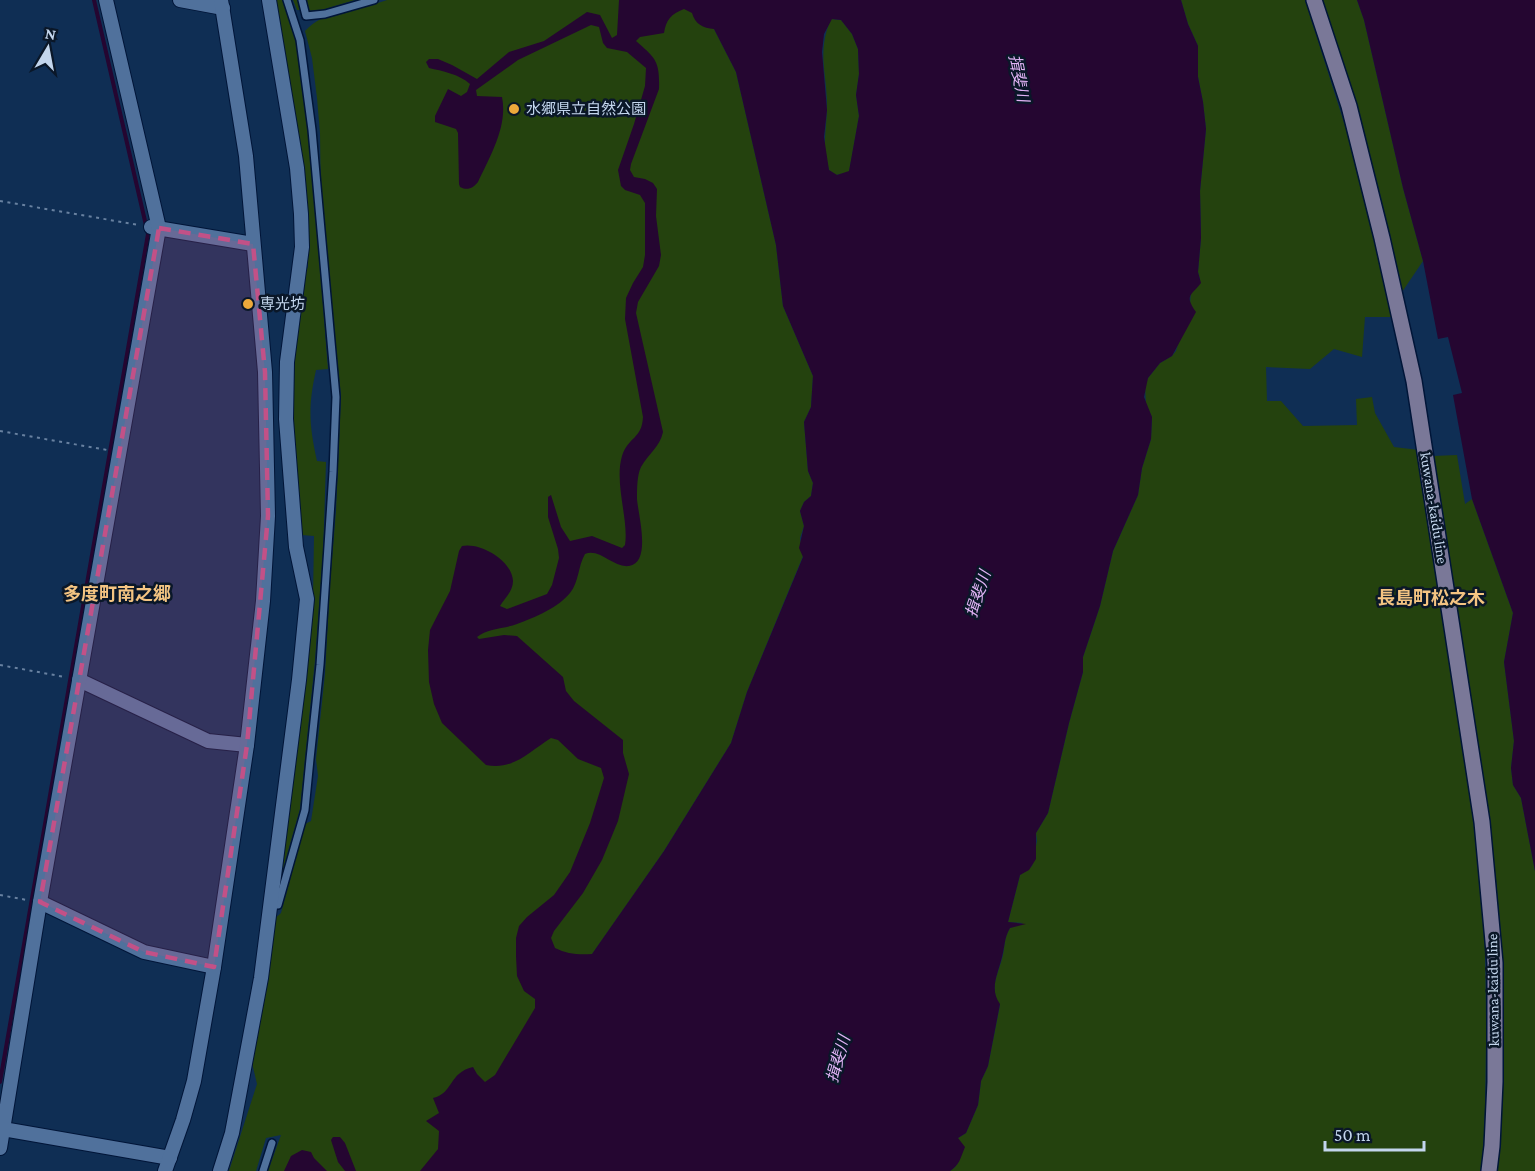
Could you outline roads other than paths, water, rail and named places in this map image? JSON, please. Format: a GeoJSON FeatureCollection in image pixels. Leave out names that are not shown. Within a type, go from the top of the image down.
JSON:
{"type":"FeatureCollection","features":[{"type":"Feature","properties":{"kind":"main road","name":"kuwana-kaidu line"},"geometry":{"type":"LineString","coordinates":[[1314,0],[1349,106],[1414,381],[1482,822],[1495,963],[1495,1082],[1489,1171]]}},
{"type":"Feature","properties":{"kind":"street"},"geometry":{"type":"LineString","coordinates":[[0,1148],[79,680],[150,226],[106,0]]}},
{"type":"Feature","properties":{"kind":"street"},"geometry":{"type":"LineString","coordinates":[[3,1129],[168,1164],[194,1081],[214,967],[247,745],[263,601],[268,516],[265,372],[246,156],[222,4],[180,0]]}},
{"type":"Feature","properties":{"kind":"street"},"geometry":{"type":"LineString","coordinates":[[219,1171],[232,1133],[261,978],[299,680],[307,599],[296,547],[286,418],[287,362],[302,247],[301,214],[297,168],[270,0]]}},
{"type":"Feature","properties":{"kind":"street"},"geometry":{"type":"LineString","coordinates":[[150,226],[253,244]]}},
{"type":"Feature","properties":{"kind":"street"},"geometry":{"type":"LineString","coordinates":[[79,680],[208,741],[247,745]]}},
{"type":"Feature","properties":{"kind":"street"},"geometry":{"type":"LineString","coordinates":[[40,902],[144,952],[214,967]]}},
{"type":"Feature","properties":{"kind":"lane"},"geometry":{"type":"LineString","coordinates":[[270,904],[278,905],[304,810],[320,665],[336,397],[316,171],[300,40],[287,0]]}},
{"type":"Feature","properties":{"kind":"lane"},"geometry":{"type":"LineString","coordinates":[[302,0],[306,16]]}},
{"type":"Feature","properties":{"kind":"lane"},"geometry":{"type":"LineString","coordinates":[[294,17],[325,14],[374,0]]}},
{"type":"Feature","properties":{"kind":"lane"},"geometry":{"type":"LineString","coordinates":[[263,1171],[272,1143]]}},
{"type":"Feature","properties":{"kind":"water","name":"揖斐川"},"geometry":{"type":"Polygon","coordinates":[[[619,0],[1181,0],[1198,46],[1198,77],[1206,129],[1200,191],[1201,238],[1198,272],[1201,283],[1190,296],[1190,302],[1196,312],[1172,356],[1160,363],[1148,378],[1144,397],[1152,417],[1151,439],[1142,468],[1138,495],[1113,551],[1100,606],[1083,657],[1083,672],[1048,813],[1036,833],[1036,859],[1029,870],[1020,875],[1008,922],[1026,924],[1010,928],[1007,935],[995,981],[995,993],[1000,1004],[988,1066],[981,1081],[978,1105],[966,1133],[958,1138],[965,1147],[958,1163],[950,1171],[420,1171],[438,1149],[439,1131],[426,1121],[439,1113],[433,1098],[445,1092],[459,1074],[473,1067],[485,1082],[495,1075],[535,1008],[535,999],[524,991],[517,976],[516,938],[519,926],[554,895],[570,872],[590,823],[604,778],[601,768],[578,759],[558,740],[551,738],[513,763],[486,765],[442,723],[434,704],[429,682],[430,630],[450,591],[462,546],[469,545],[486,550],[507,566],[513,585],[500,606],[507,609],[547,594],[552,585],[559,558],[548,517],[548,497],[551,495],[561,527],[570,541],[592,536],[622,548],[625,545],[620,467],[622,456],[640,430],[643,417],[625,319],[626,298],[643,267],[645,255],[645,203],[640,195],[625,190],[621,186],[618,170],[645,86],[646,68],[627,52],[607,48],[603,43],[599,27],[591,25],[518,60],[476,90],[477,96],[502,97],[502,119],[497,141],[478,182],[465,189],[459,184],[458,133],[456,129],[435,122],[435,116],[448,89],[461,96],[467,92],[470,84],[456,75],[429,68],[426,62],[429,59],[438,59],[477,79],[509,52],[544,41],[587,12],[600,15],[612,38],[617,35],[619,0]],[[684,9],[670,18],[664,33],[640,37],[636,41],[655,60],[659,79],[659,89],[630,170],[634,177],[653,183],[657,189],[656,216],[661,255],[659,266],[638,302],[636,313],[663,432],[639,474],[637,499],[642,537],[640,556],[636,563],[623,566],[596,554],[585,554],[573,589],[559,603],[531,619],[486,632],[477,637],[479,639],[504,635],[517,636],[563,677],[566,691],[574,701],[623,740],[623,753],[629,774],[618,821],[602,860],[583,893],[551,938],[555,948],[573,954],[592,954],[664,851],[731,743],[747,692],[803,557],[799,548],[804,526],[800,511],[804,502],[811,496],[813,483],[808,471],[804,422],[811,407],[813,376],[783,306],[776,245],[736,72],[714,29],[700,25],[692,13],[684,9]],[[832,19],[824,34],[822,52],[827,110],[824,137],[829,170],[837,175],[849,171],[859,116],[856,95],[859,74],[858,49],[852,34],[841,20],[832,19]]]}},
{"type":"Feature","properties":{"kind":"water"},"geometry":{"type":"Polygon","coordinates":[[[1357,0],[1535,0],[1535,871],[1521,798],[1513,785],[1511,768],[1514,741],[1504,662],[1513,613],[1472,499],[1453,395],[1462,393],[1448,337],[1438,339],[1423,261],[1403,188],[1364,20],[1357,0]]]}},
{"type":"Feature","properties":{"kind":"water"},"geometry":{"type":"Polygon","coordinates":[[[333,1137],[340,1137],[345,1143],[356,1171],[345,1171],[338,1162],[331,1140],[333,1137]]]}},
{"type":"Feature","properties":{"kind":"water"},"geometry":{"type":"Polygon","coordinates":[[[302,1150],[311,1152],[327,1171],[284,1171],[291,1156],[302,1150]]]}},
{"type":"Feature","properties":{"kind":"waterway"},"geometry":{"type":"LineString","coordinates":[[0,1082],[148,234],[94,0]]}},
{"type":"Feature","properties":{"kind":"place","name":"水郷県立自然公園"},"geometry":{"type":"Point","coordinates":[514,109]}},
{"type":"Feature","properties":{"kind":"place","name":"専光坊"},"geometry":{"type":"Point","coordinates":[248,304]}},
{"type":"Feature","properties":{"kind":"district","name":"多度町南之郷"},"geometry":{"type":"Point","coordinates":[117,594]}},
{"type":"Feature","properties":{"kind":"district","name":"長島町松之木"},"geometry":{"type":"Point","coordinates":[1431,598]}}]}
